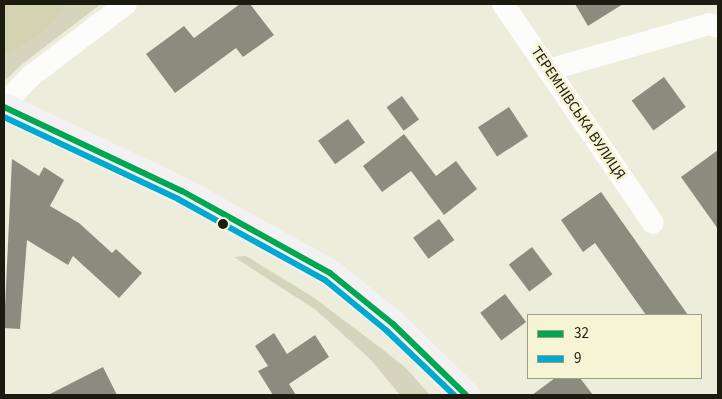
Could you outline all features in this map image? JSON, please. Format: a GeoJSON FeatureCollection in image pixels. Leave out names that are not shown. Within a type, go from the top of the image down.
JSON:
{"type":"FeatureCollection","features":[{"type":"Feature","properties":{"kind":"street"},"geometry":{"type":"LineString","coordinates":[[126,4],[31,76],[4,106],[182,191],[330,273],[393,324],[466,395]]}},
{"type":"Feature","properties":{"kind":"street","name":"ТЕРЕМНІВСЬКА ВУЛИЦЯ"},"geometry":{"type":"LineString","coordinates":[[503,4],[653,223]]}},
{"type":"Feature","properties":{"kind":"street"},"geometry":{"type":"LineString","coordinates":[[548,70],[709,24],[718,27]]}},
{"type":"Feature","properties":{"kind":"green space"},"geometry":{"type":"Polygon","coordinates":[[[4,4],[101,4],[21,65],[7,79],[4,77],[4,4]]]}},
{"type":"Feature","properties":{"kind":"green space"},"geometry":{"type":"Polygon","coordinates":[[[4,4],[67,4],[44,32],[7,54],[4,52],[4,4]]]}},
{"type":"Feature","properties":{"kind":"green space"},"geometry":{"type":"Polygon","coordinates":[[[246,256],[313,297],[382,349],[406,368],[430,395],[400,395],[370,359],[316,310],[234,257],[246,256]]]}},
{"type":"Feature","properties":{"kind":"building"},"geometry":{"type":"Polygon","coordinates":[[[240,4],[250,4],[274,35],[243,57],[236,48],[175,93],[146,54],[184,26],[194,38],[240,4]]]}},
{"type":"Feature","properties":{"kind":"building"},"geometry":{"type":"Polygon","coordinates":[[[575,4],[623,4],[588,26],[575,4]]]}},
{"type":"Feature","properties":{"kind":"building"},"geometry":{"type":"Polygon","coordinates":[[[664,77],[686,107],[653,130],[632,101],[664,77]]]}},
{"type":"Feature","properties":{"kind":"building"},"geometry":{"type":"Polygon","coordinates":[[[402,96],[419,119],[404,131],[387,107],[402,96]]]}},
{"type":"Feature","properties":{"kind":"building"},"geometry":{"type":"Polygon","coordinates":[[[509,107],[528,136],[497,157],[478,127],[509,107]]]}},
{"type":"Feature","properties":{"kind":"building"},"geometry":{"type":"Polygon","coordinates":[[[348,119],[365,142],[335,164],[318,141],[348,119]]]}},
{"type":"Feature","properties":{"kind":"building"},"geometry":{"type":"Polygon","coordinates":[[[404,134],[436,176],[456,161],[477,189],[444,215],[411,171],[382,192],[363,166],[404,134]]]}},
{"type":"Feature","properties":{"kind":"building"},"geometry":{"type":"Polygon","coordinates":[[[718,150],[718,229],[681,177],[718,150]]]}},
{"type":"Feature","properties":{"kind":"building"},"geometry":{"type":"Polygon","coordinates":[[[12,159],[39,176],[44,167],[64,180],[50,206],[79,223],[112,253],[116,249],[142,273],[119,298],[73,256],[68,265],[27,240],[20,329],[4,328],[12,159]]]}},
{"type":"Feature","properties":{"kind":"building"},"geometry":{"type":"Polygon","coordinates":[[[601,192],[687,314],[645,314],[595,243],[583,252],[561,220],[601,192]]]}},
{"type":"Feature","properties":{"kind":"building"},"geometry":{"type":"Polygon","coordinates":[[[439,219],[454,240],[428,259],[413,238],[439,219]]]}},
{"type":"Feature","properties":{"kind":"building"},"geometry":{"type":"Polygon","coordinates":[[[532,247],[552,274],[529,292],[509,264],[532,247]]]}},
{"type":"Feature","properties":{"kind":"building"},"geometry":{"type":"Polygon","coordinates":[[[505,294],[526,322],[501,341],[480,313],[505,294]]]}},
{"type":"Feature","properties":{"kind":"building"},"geometry":{"type":"Polygon","coordinates":[[[274,333],[287,354],[315,335],[329,357],[289,384],[296,395],[273,395],[258,371],[268,366],[255,346],[274,333]]]}},
{"type":"Feature","properties":{"kind":"building"},"geometry":{"type":"Polygon","coordinates":[[[103,367],[117,395],[48,395],[103,367]]]}},
{"type":"Feature","properties":{"kind":"building"},"geometry":{"type":"Polygon","coordinates":[[[554,379],[581,379],[593,395],[532,395],[554,379]]]}},
{"type":"Feature","properties":{"kind":"transit line","name":"32"},"geometry":{"type":"LineString","coordinates":[[4,107],[182,191],[330,273],[393,324],[466,395]]}},
{"type":"Feature","properties":{"kind":"transit line","name":"9"},"geometry":{"type":"LineString","coordinates":[[4,117],[178,199],[325,280],[387,331],[454,395]]}}]}
